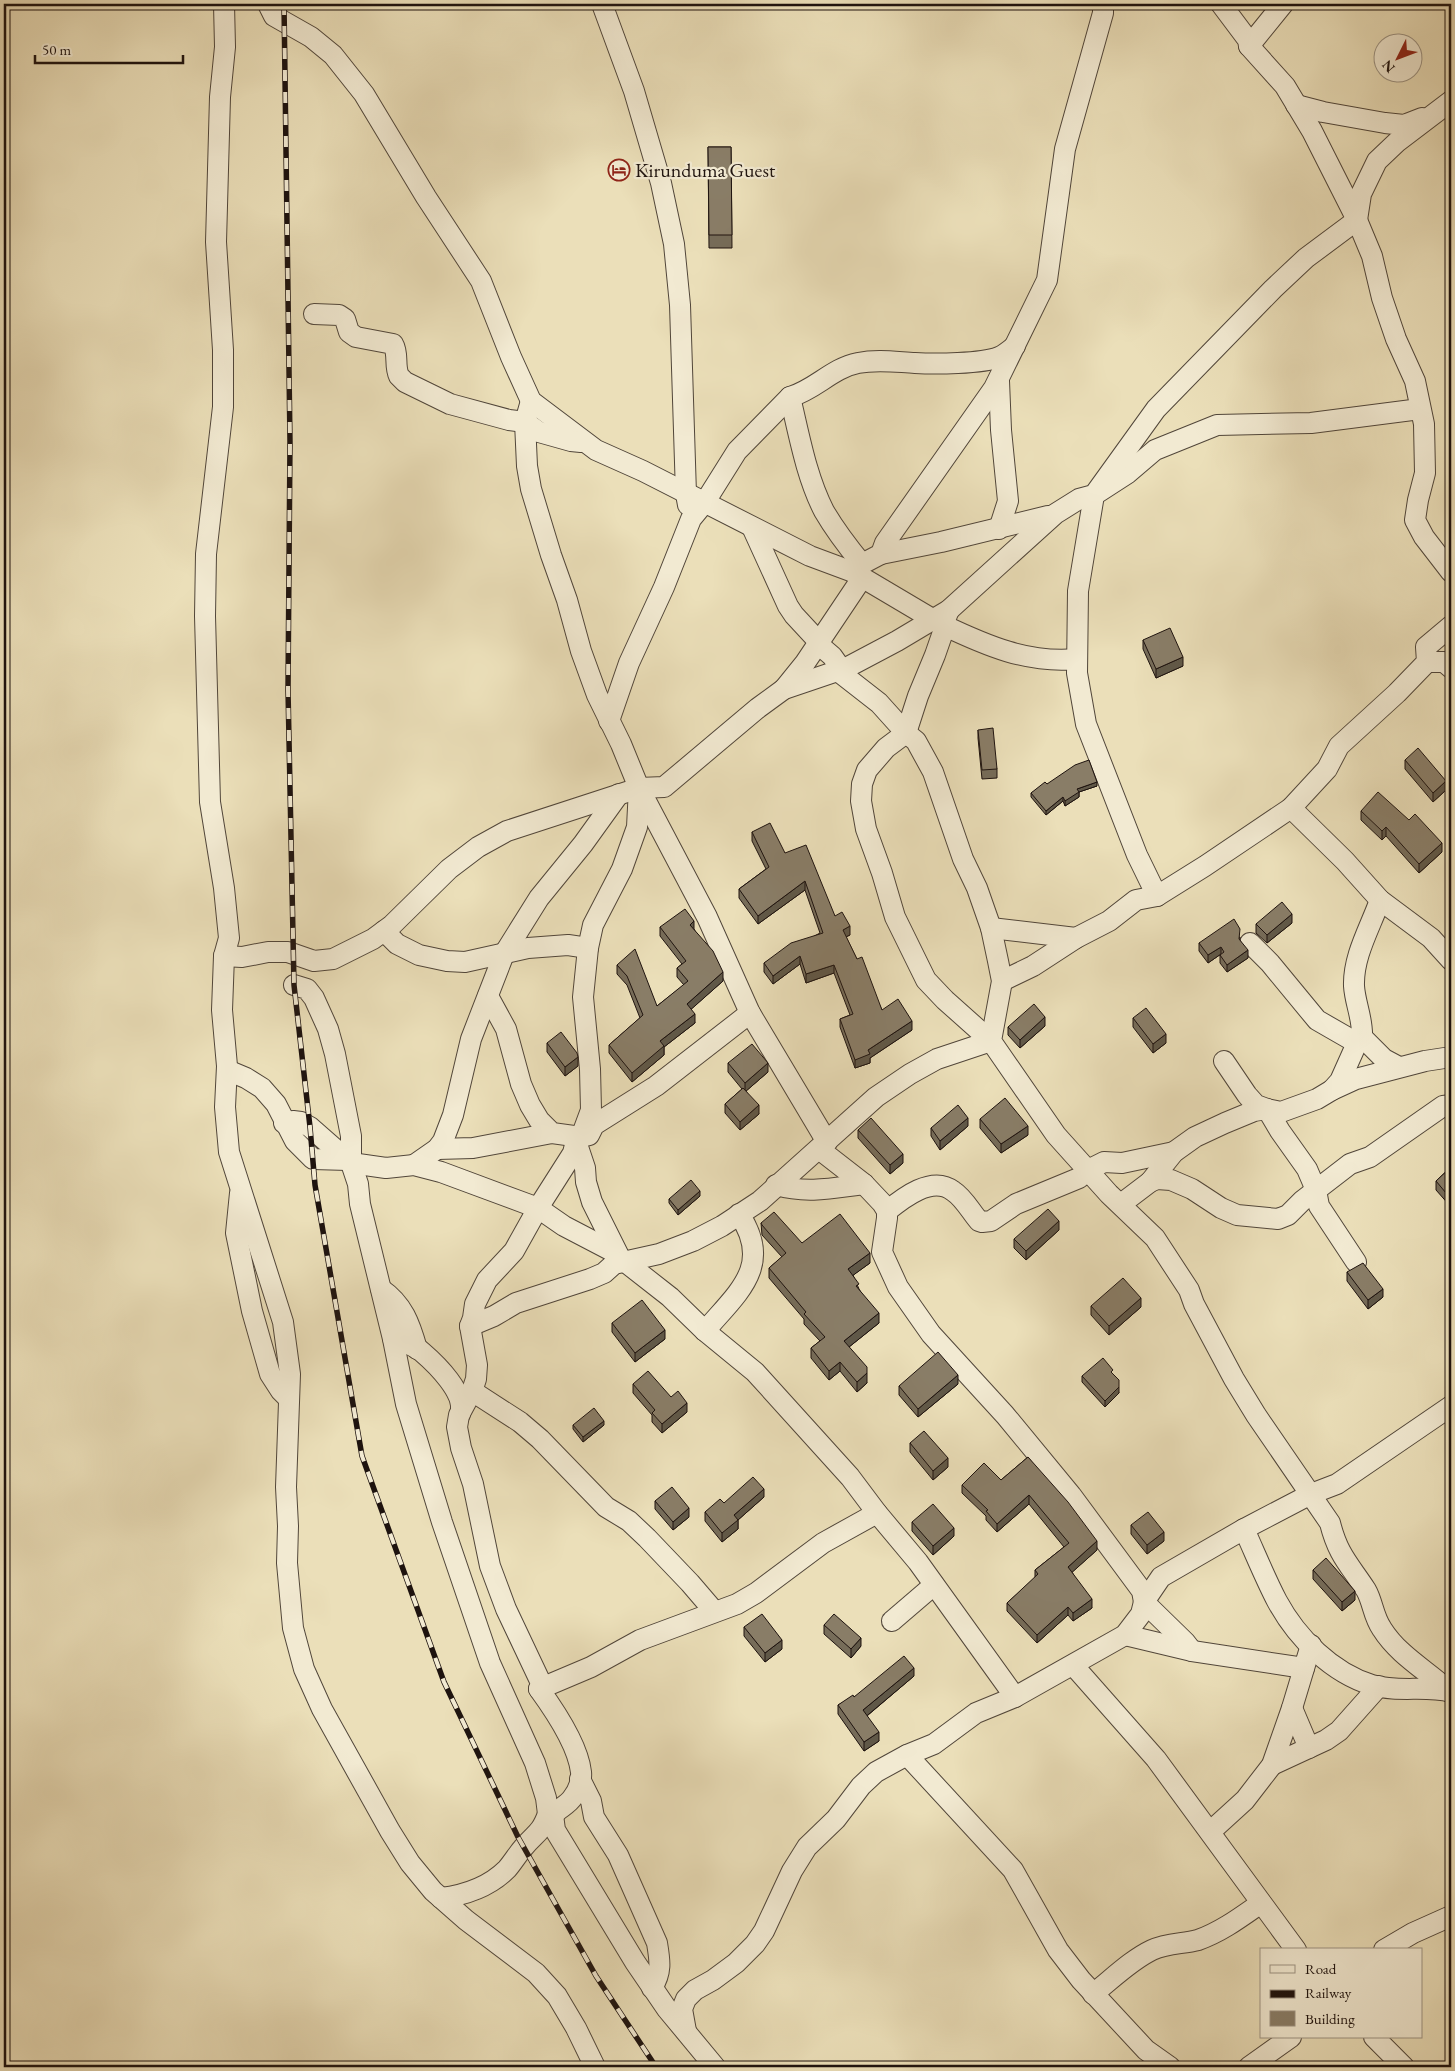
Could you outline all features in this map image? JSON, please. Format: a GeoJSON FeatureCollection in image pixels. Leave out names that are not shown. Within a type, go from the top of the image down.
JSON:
{"type":"FeatureCollection","features":[{"type":"Feature","properties":{"kind":"street"},"geometry":{"type":"LineString","coordinates":[[224,4],[225,47],[220,97],[216,242],[223,350],[223,407],[206,554],[210,802],[229,938],[224,956],[222,1010],[227,1070],[225,1106],[228,1152],[283,1322],[290,1374],[286,1487],[287,1563],[293,1628],[304,1668],[322,1709],[390,1832],[419,1876],[466,1920],[536,1973],[557,1996],[576,2028],[595,2067]]}},
{"type":"Feature","properties":{"kind":"street"},"geometry":{"type":"LineString","coordinates":[[268,4],[278,19],[311,37],[333,56],[364,94],[426,197],[480,281],[531,401],[596,450],[817,559],[859,571],[942,618],[980,643],[1042,660],[1077,659]]}},
{"type":"Feature","properties":{"kind":"street"},"geometry":{"type":"LineString","coordinates":[[602,4],[636,100],[661,183],[674,244],[680,305],[686,494],[691,519]]}},
{"type":"Feature","properties":{"kind":"street"},"geometry":{"type":"LineString","coordinates":[[881,554],[885,543],[999,381],[1047,280],[1066,149],[1103,4]]}},
{"type":"Feature","properties":{"kind":"street"},"geometry":{"type":"LineString","coordinates":[[1220,4],[1248,40],[1249,46],[1285,86],[1357,220],[1372,256],[1382,298],[1398,344],[1415,381],[1424,424],[1425,473],[1415,520],[1424,537],[1451,572]]}},
{"type":"Feature","properties":{"kind":"street"},"geometry":{"type":"LineString","coordinates":[[1249,46],[1283,4]]}},
{"type":"Feature","properties":{"kind":"street"},"geometry":{"type":"LineString","coordinates":[[1157,896],[1137,855],[1086,724],[1077,659],[1078,591],[1094,495],[1156,409],[1272,289],[1306,258],[1357,220],[1361,194],[1377,161],[1397,142],[1451,101]]}},
{"type":"Feature","properties":{"kind":"street"},"geometry":{"type":"LineString","coordinates":[[1296,105],[1324,112],[1404,125],[1434,115]]}},
{"type":"Feature","properties":{"kind":"street"},"geometry":{"type":"LineString","coordinates":[[314,314],[340,316],[345,320],[349,332],[356,337],[393,344],[396,348],[396,370],[399,376],[405,382],[440,400],[509,420],[525,422],[539,432],[554,437],[586,442]]}},
{"type":"Feature","properties":{"kind":"street"},"geometry":{"type":"LineString","coordinates":[[609,721],[629,663],[664,587],[691,519],[738,451],[790,397],[828,375],[859,362],[889,360],[916,363],[963,362],[999,357],[1015,346]]}},
{"type":"Feature","properties":{"kind":"street"},"geometry":{"type":"LineString","coordinates":[[999,381],[1001,430],[1008,501],[999,529]]}},
{"type":"Feature","properties":{"kind":"street"},"geometry":{"type":"LineString","coordinates":[[790,397],[808,466],[824,510],[859,571]]}},
{"type":"Feature","properties":{"kind":"street"},"geometry":{"type":"LineString","coordinates":[[531,401],[525,422],[527,466],[538,514],[567,600],[581,651],[638,788],[707,917],[750,1013],[823,1145],[882,1203],[886,1211],[882,1252],[898,1288],[931,1334],[1005,1415],[1093,1522],[1125,1570],[1142,1591],[1144,1602],[1192,1651]]}},
{"type":"Feature","properties":{"kind":"street"},"geometry":{"type":"LineString","coordinates":[[784,689],[840,671],[942,618],[1055,514],[1079,499],[1094,495],[1128,473],[1155,450],[1217,425],[1311,423],[1420,409]]}},
{"type":"Feature","properties":{"kind":"street"},"geometry":{"type":"LineString","coordinates":[[224,956],[242,958],[268,952],[288,952],[310,960],[328,960],[341,955],[384,931],[409,910],[449,869],[478,847],[508,831],[638,788],[664,787],[758,708],[784,689],[819,643],[841,607],[859,571],[881,554],[999,529],[1055,514]]}},
{"type":"Feature","properties":{"kind":"street"},"geometry":{"type":"LineString","coordinates":[[752,527],[788,606],[794,615],[832,656],[840,671],[879,703],[906,733],[916,741],[933,772],[963,859],[977,888],[991,928],[1002,981],[991,1042]]}},
{"type":"Feature","properties":{"kind":"street"},"geometry":{"type":"LineString","coordinates":[[942,618],[943,632],[906,733],[873,760],[862,784],[861,801],[866,829],[895,917],[926,980],[991,1042],[1056,1135],[1109,1194],[1154,1238],[1189,1290],[1194,1304],[1234,1379],[1271,1440],[1330,1523],[1335,1543],[1344,1560],[1367,1592],[1382,1630],[1409,1659],[1451,1692]]}},
{"type":"Feature","properties":{"kind":"street"},"geometry":{"type":"LineString","coordinates":[[1002,981],[1033,966],[1076,938],[1109,921],[1136,900],[1157,896],[1291,808],[1327,769],[1340,746],[1397,693],[1444,662],[1426,647],[1451,626]]}},
{"type":"Feature","properties":{"kind":"street"},"geometry":{"type":"LineString","coordinates":[[460,1414],[472,1391],[476,1378],[477,1365],[470,1326],[475,1304],[481,1290],[487,1280],[514,1251],[538,1208],[573,1153],[591,1110],[590,1069],[583,997],[588,948],[593,925],[622,870],[633,841],[637,827],[638,788]]}},
{"type":"Feature","properties":{"kind":"street"},"geometry":{"type":"LineString","coordinates":[[414,1165],[437,1149],[443,1140],[453,1115],[471,1039],[504,954],[539,898],[583,844],[619,794]]}},
{"type":"Feature","properties":{"kind":"street"},"geometry":{"type":"LineString","coordinates":[[1291,808],[1345,861],[1380,900],[1431,938],[1451,960]]}},
{"type":"Feature","properties":{"kind":"street"},"geometry":{"type":"LineString","coordinates":[[1332,1090],[1340,1081],[1359,1040],[1362,1029],[1354,986],[1356,965],[1380,900]]}},
{"type":"Feature","properties":{"kind":"street"},"geometry":{"type":"LineString","coordinates":[[991,928],[1076,938]]}},
{"type":"Feature","properties":{"kind":"street"},"geometry":{"type":"LineString","coordinates":[[384,931],[397,944],[419,955],[447,961],[465,962],[528,948],[560,946],[588,948]]}},
{"type":"Feature","properties":{"kind":"street"},"geometry":{"type":"LineString","coordinates":[[1250,943],[1270,963],[1317,1020],[1359,1040],[1384,1059],[1399,1067]]}},
{"type":"Feature","properties":{"kind":"street"},"geometry":{"type":"LineString","coordinates":[[294,985],[307,989],[314,998],[328,1029],[335,1054],[351,1136],[349,1162],[358,1184],[360,1204],[393,1339],[406,1404],[442,1522],[490,1663],[535,1763],[555,1830],[652,1988],[715,2067]]}},
{"type":"Feature","properties":{"kind":"street"},"geometry":{"type":"LineString","coordinates":[[488,996],[506,1029],[521,1084],[530,1105],[539,1120],[552,1132]]}},
{"type":"Feature","properties":{"kind":"street"},"geometry":{"type":"LineString","coordinates":[[437,1149],[473,1148],[552,1132],[579,1139],[589,1134],[594,1125],[618,1112],[663,1080],[750,1013]]}},
{"type":"Feature","properties":{"kind":"street"},"geometry":{"type":"LineString","coordinates":[[470,1326],[494,1316],[516,1303],[604,1273],[614,1264],[659,1254],[693,1241],[722,1226],[760,1201],[876,1097],[910,1074],[937,1059],[991,1042]]}},
{"type":"Feature","properties":{"kind":"street"},"geometry":{"type":"LineString","coordinates":[[1224,1061],[1256,1105],[1281,1112],[1317,1099],[1332,1090],[1356,1080],[1399,1067],[1451,1057]]}},
{"type":"Feature","properties":{"kind":"street"},"geometry":{"type":"LineString","coordinates":[[227,1070],[246,1078],[262,1088],[276,1104],[284,1123],[295,1141],[313,1160],[349,1162],[386,1168],[414,1165],[441,1172],[538,1208],[564,1226],[610,1250],[670,1297],[705,1331],[755,1372],[807,1427],[918,1562],[1014,1697]]}},
{"type":"Feature","properties":{"kind":"street"},"geometry":{"type":"LineString","coordinates":[[1150,1182],[1171,1180],[1192,1189],[1221,1208],[1237,1215],[1278,1219],[1288,1215],[1316,1190],[1350,1164],[1370,1157],[1443,1106],[1451,1105]]}},
{"type":"Feature","properties":{"kind":"street"},"geometry":{"type":"LineString","coordinates":[[1121,1204],[1150,1182],[1174,1152],[1195,1137],[1254,1111],[1266,1109]]}},
{"type":"Feature","properties":{"kind":"street"},"geometry":{"type":"LineString","coordinates":[[1266,1109],[1307,1169],[1316,1190],[1319,1206],[1356,1262]]}},
{"type":"Feature","properties":{"kind":"street"},"geometry":{"type":"LineString","coordinates":[[579,1139],[586,1182],[592,1202],[623,1262]]}},
{"type":"Feature","properties":{"kind":"street"},"geometry":{"type":"LineString","coordinates":[[886,1211],[909,1195],[928,1186],[940,1185],[953,1190],[980,1221],[991,1221],[1029,1197],[1079,1178],[1088,1170],[1104,1162],[1122,1163],[1174,1152]]}},
{"type":"Feature","properties":{"kind":"street"},"geometry":{"type":"LineString","coordinates":[[776,1185],[794,1190],[814,1190],[864,1184]]}},
{"type":"Feature","properties":{"kind":"street"},"geometry":{"type":"LineString","coordinates":[[241,1188],[236,1234],[247,1288],[270,1374],[281,1391],[290,1399]]}},
{"type":"Feature","properties":{"kind":"street"},"geometry":{"type":"LineString","coordinates":[[705,1331],[736,1297],[752,1266],[753,1245],[747,1226],[739,1214]]}},
{"type":"Feature","properties":{"kind":"street"},"geometry":{"type":"LineString","coordinates":[[381,1289],[391,1296],[406,1315],[417,1349]]}},
{"type":"Feature","properties":{"kind":"street"},"geometry":{"type":"LineString","coordinates":[[393,1339],[405,1342],[417,1349],[453,1384],[459,1398],[462,1410],[456,1427],[473,1484],[490,1566],[506,1609],[541,1683],[539,1689]]}},
{"type":"Feature","properties":{"kind":"street"},"geometry":{"type":"LineString","coordinates":[[472,1391],[520,1422],[540,1439],[606,1508],[629,1522],[647,1538],[714,1611]]}},
{"type":"Feature","properties":{"kind":"street"},"geometry":{"type":"LineString","coordinates":[[686,2031],[682,2009],[686,1999],[695,1990],[736,1963],[755,1944],[764,1931],[792,1872],[807,1847],[836,1819],[862,1786],[876,1772],[907,1755],[934,1744],[976,1713],[1014,1697],[1125,1635],[1141,1614],[1144,1602],[1161,1577],[1244,1529],[1311,1494],[1337,1484],[1451,1406]]}},
{"type":"Feature","properties":{"kind":"street"},"geometry":{"type":"LineString","coordinates":[[539,1689],[591,1667],[640,1640],[743,1600],[823,1543],[877,1513]]}},
{"type":"Feature","properties":{"kind":"street"},"geometry":{"type":"LineString","coordinates":[[1244,1529],[1277,1602],[1292,1624],[1324,1660],[1347,1675],[1378,1686],[1451,1692]]}},
{"type":"Feature","properties":{"kind":"street"},"geometry":{"type":"LineString","coordinates":[[892,1620],[934,1586]]}},
{"type":"Feature","properties":{"kind":"street"},"geometry":{"type":"LineString","coordinates":[[1125,1635],[1192,1651],[1304,1668]]}},
{"type":"Feature","properties":{"kind":"street"},"geometry":{"type":"LineString","coordinates":[[1211,1831],[1245,1800],[1272,1764],[1292,1708],[1311,1645]]}},
{"type":"Feature","properties":{"kind":"street"},"geometry":{"type":"LineString","coordinates":[[1073,1665],[1156,1759],[1211,1831],[1295,1948]]}},
{"type":"Feature","properties":{"kind":"street"},"geometry":{"type":"LineString","coordinates":[[1272,1764],[1326,1740],[1339,1731],[1378,1686]]}},
{"type":"Feature","properties":{"kind":"street"},"geometry":{"type":"LineString","coordinates":[[441,1898],[458,1896],[486,1885],[498,1877],[507,1869],[524,1847],[542,1830],[550,1814],[568,1804],[574,1796],[581,1774],[576,1754],[550,1704],[539,1689]]}},
{"type":"Feature","properties":{"kind":"street"},"geometry":{"type":"LineString","coordinates":[[1292,1708],[1309,1748]]}},
{"type":"Feature","properties":{"kind":"street"},"geometry":{"type":"LineString","coordinates":[[907,1755],[1013,1870],[1058,1950],[1093,1994],[1146,2050],[1170,2067]]}},
{"type":"Feature","properties":{"kind":"street"},"geometry":{"type":"LineString","coordinates":[[580,1779],[591,1801],[594,1818],[618,1855],[657,1943],[660,1958],[659,1976],[652,1988]]}},
{"type":"Feature","properties":{"kind":"street"},"geometry":{"type":"LineString","coordinates":[[1093,1994],[1152,1950],[1165,1945],[1197,1940],[1214,1933],[1261,1903]]}},
{"type":"Feature","properties":{"kind":"street"},"geometry":{"type":"LineString","coordinates":[[1388,1948],[1451,1916]]}},
{"type":"Feature","properties":{"kind":"street"},"geometry":{"type":"LineString","coordinates":[[1249,2067],[1290,2038]]}},
{"type":"Feature","properties":{"kind":"street"},"geometry":{"type":"LineString","coordinates":[[1375,2038],[1404,2067]]}},
{"type":"Feature","properties":{"kind":"building"},"geometry":{"type":"Polygon","coordinates":[[[708,147],[731,147],[732,235],[709,235],[708,147]]]}},
{"type":"Feature","properties":{"kind":"building"},"geometry":{"type":"Polygon","coordinates":[[[1170,628],[1183,657],[1156,669],[1143,640],[1170,628]]]}},
{"type":"Feature","properties":{"kind":"building"},"geometry":{"type":"Polygon","coordinates":[[[993,728],[997,769],[982,770],[978,730],[993,728]]]}},
{"type":"Feature","properties":{"kind":"building"},"geometry":{"type":"Polygon","coordinates":[[[1418,748],[1446,781],[1433,793],[1405,760],[1418,748]]]}},
{"type":"Feature","properties":{"kind":"building"},"geometry":{"type":"Polygon","coordinates":[[[1089,760],[1097,782],[1077,789],[1079,792],[1065,801],[1063,797],[1046,811],[1031,793],[1045,782],[1047,784],[1075,765],[1089,760]]]}},
{"type":"Feature","properties":{"kind":"building"},"geometry":{"type":"Polygon","coordinates":[[[1378,792],[1409,820],[1415,814],[1442,843],[1419,864],[1386,827],[1382,831],[1361,811],[1378,792]]]}},
{"type":"Feature","properties":{"kind":"building"},"geometry":{"type":"Polygon","coordinates":[[[770,823],[785,853],[806,845],[835,916],[842,912],[850,926],[843,930],[857,959],[862,957],[882,1010],[898,999],[912,1021],[868,1050],[870,1054],[855,1060],[840,1019],[853,1014],[834,965],[806,974],[800,956],[773,976],[764,963],[791,943],[823,933],[805,881],[758,916],[739,889],[769,867],[752,832],[770,823]]]}},
{"type":"Feature","properties":{"kind":"building"},"geometry":{"type":"Polygon","coordinates":[[[1282,902],[1292,914],[1267,935],[1256,924],[1282,902]]]}},
{"type":"Feature","properties":{"kind":"building"},"geometry":{"type":"Polygon","coordinates":[[[685,909],[694,921],[690,925],[713,951],[723,972],[687,1004],[695,1014],[660,1041],[664,1046],[632,1073],[609,1045],[643,1015],[627,976],[617,965],[635,949],[657,1006],[688,981],[677,968],[686,961],[660,927],[685,909]]]}},
{"type":"Feature","properties":{"kind":"building"},"geometry":{"type":"Polygon","coordinates":[[[1234,919],[1240,929],[1239,939],[1248,950],[1227,965],[1220,955],[1224,952],[1221,947],[1208,955],[1199,943],[1234,919]]]}},
{"type":"Feature","properties":{"kind":"building"},"geometry":{"type":"Polygon","coordinates":[[[1034,1004],[1045,1017],[1020,1040],[1008,1027],[1034,1004]]]}},
{"type":"Feature","properties":{"kind":"building"},"geometry":{"type":"Polygon","coordinates":[[[1146,1008],[1166,1034],[1153,1044],[1133,1018],[1146,1008]]]}},
{"type":"Feature","properties":{"kind":"building"},"geometry":{"type":"Polygon","coordinates":[[[561,1032],[578,1057],[565,1067],[547,1043],[561,1032]]]}},
{"type":"Feature","properties":{"kind":"building"},"geometry":{"type":"Polygon","coordinates":[[[752,1044],[768,1063],[745,1083],[728,1063],[752,1044]]]}},
{"type":"Feature","properties":{"kind":"building"},"geometry":{"type":"Polygon","coordinates":[[[743,1088],[759,1105],[740,1122],[725,1104],[743,1088]]]}},
{"type":"Feature","properties":{"kind":"building"},"geometry":{"type":"Polygon","coordinates":[[[1005,1098],[1028,1126],[1001,1144],[980,1119],[1005,1098]]]}},
{"type":"Feature","properties":{"kind":"building"},"geometry":{"type":"Polygon","coordinates":[[[958,1105],[968,1118],[940,1141],[931,1128],[958,1105]]]}},
{"type":"Feature","properties":{"kind":"building"},"geometry":{"type":"Polygon","coordinates":[[[871,1118],[903,1154],[890,1165],[858,1130],[871,1118]]]}},
{"type":"Feature","properties":{"kind":"building"},"geometry":{"type":"Polygon","coordinates":[[[1451,1167],[1451,1199],[1436,1181],[1451,1167]]]}},
{"type":"Feature","properties":{"kind":"building"},"geometry":{"type":"Polygon","coordinates":[[[691,1180],[700,1191],[678,1210],[669,1199],[691,1180]]]}},
{"type":"Feature","properties":{"kind":"building"},"geometry":{"type":"Polygon","coordinates":[[[1048,1209],[1059,1221],[1026,1251],[1014,1239],[1048,1209]]]}},
{"type":"Feature","properties":{"kind":"building"},"geometry":{"type":"Polygon","coordinates":[[[774,1212],[802,1243],[840,1214],[870,1253],[848,1269],[859,1284],[856,1286],[879,1313],[844,1341],[867,1367],[867,1373],[857,1382],[840,1362],[829,1371],[811,1348],[825,1337],[804,1314],[806,1312],[769,1268],[786,1253],[761,1223],[774,1212]]]}},
{"type":"Feature","properties":{"kind":"building"},"geometry":{"type":"Polygon","coordinates":[[[1363,1263],[1383,1289],[1368,1300],[1347,1272],[1363,1263]]]}},
{"type":"Feature","properties":{"kind":"building"},"geometry":{"type":"Polygon","coordinates":[[[1123,1278],[1141,1298],[1109,1326],[1091,1306],[1123,1278]]]}},
{"type":"Feature","properties":{"kind":"building"},"geometry":{"type":"Polygon","coordinates":[[[642,1300],[665,1330],[635,1353],[612,1323],[642,1300]]]}},
{"type":"Feature","properties":{"kind":"building"},"geometry":{"type":"Polygon","coordinates":[[[938,1352],[958,1375],[918,1409],[899,1386],[938,1352]]]}},
{"type":"Feature","properties":{"kind":"building"},"geometry":{"type":"Polygon","coordinates":[[[1103,1358],[1113,1370],[1111,1372],[1119,1380],[1119,1387],[1105,1401],[1082,1376],[1103,1358]]]}},
{"type":"Feature","properties":{"kind":"building"},"geometry":{"type":"Polygon","coordinates":[[[648,1371],[671,1397],[678,1391],[687,1403],[662,1424],[652,1413],[655,1410],[633,1384],[648,1371]]]}},
{"type":"Feature","properties":{"kind":"building"},"geometry":{"type":"Polygon","coordinates":[[[594,1408],[604,1421],[583,1437],[573,1425],[594,1408]]]}},
{"type":"Feature","properties":{"kind":"building"},"geometry":{"type":"Polygon","coordinates":[[[924,1431],[948,1458],[933,1471],[910,1443],[924,1431]]]}},
{"type":"Feature","properties":{"kind":"building"},"geometry":{"type":"Polygon","coordinates":[[[1028,1457],[1068,1502],[1097,1541],[1068,1567],[1092,1599],[1073,1613],[1068,1607],[1037,1635],[1007,1603],[1038,1574],[1035,1570],[1069,1543],[1029,1495],[997,1524],[986,1511],[988,1510],[962,1485],[984,1463],[1001,1480],[1028,1457]]]}},
{"type":"Feature","properties":{"kind":"building"},"geometry":{"type":"Polygon","coordinates":[[[753,1477],[764,1489],[734,1515],[738,1520],[722,1533],[705,1512],[720,1499],[724,1503],[753,1477]]]}},
{"type":"Feature","properties":{"kind":"building"},"geometry":{"type":"Polygon","coordinates":[[[672,1487],[689,1508],[673,1522],[655,1501],[672,1487]]]}},
{"type":"Feature","properties":{"kind":"building"},"geometry":{"type":"Polygon","coordinates":[[[933,1504],[954,1528],[933,1546],[912,1522],[933,1504]]]}},
{"type":"Feature","properties":{"kind":"building"},"geometry":{"type":"Polygon","coordinates":[[[1148,1512],[1164,1532],[1147,1545],[1131,1525],[1148,1512]]]}},
{"type":"Feature","properties":{"kind":"building"},"geometry":{"type":"Polygon","coordinates":[[[1326,1558],[1355,1591],[1342,1602],[1313,1570],[1326,1558]]]}},
{"type":"Feature","properties":{"kind":"building"},"geometry":{"type":"Polygon","coordinates":[[[762,1614],[782,1640],[765,1653],[744,1627],[762,1614]]]}},
{"type":"Feature","properties":{"kind":"building"},"geometry":{"type":"Polygon","coordinates":[[[834,1614],[861,1638],[851,1649],[824,1625],[834,1614]]]}},
{"type":"Feature","properties":{"kind":"building"},"geometry":{"type":"Polygon","coordinates":[[[904,1656],[914,1668],[863,1710],[879,1732],[864,1742],[838,1705],[853,1695],[854,1697],[904,1656]]]}},
{"type":"Feature","properties":{"kind":"railway"},"geometry":{"type":"LineString","coordinates":[[284,4],[290,442],[288,690],[294,985],[315,1185],[362,1456],[444,1682],[518,1837],[596,1976],[656,2067]]}},
{"type":"Feature","properties":{"kind":"place","name":"Kirunduma Guest"},"geometry":{"type":"Point","coordinates":[619,170]}}]}
